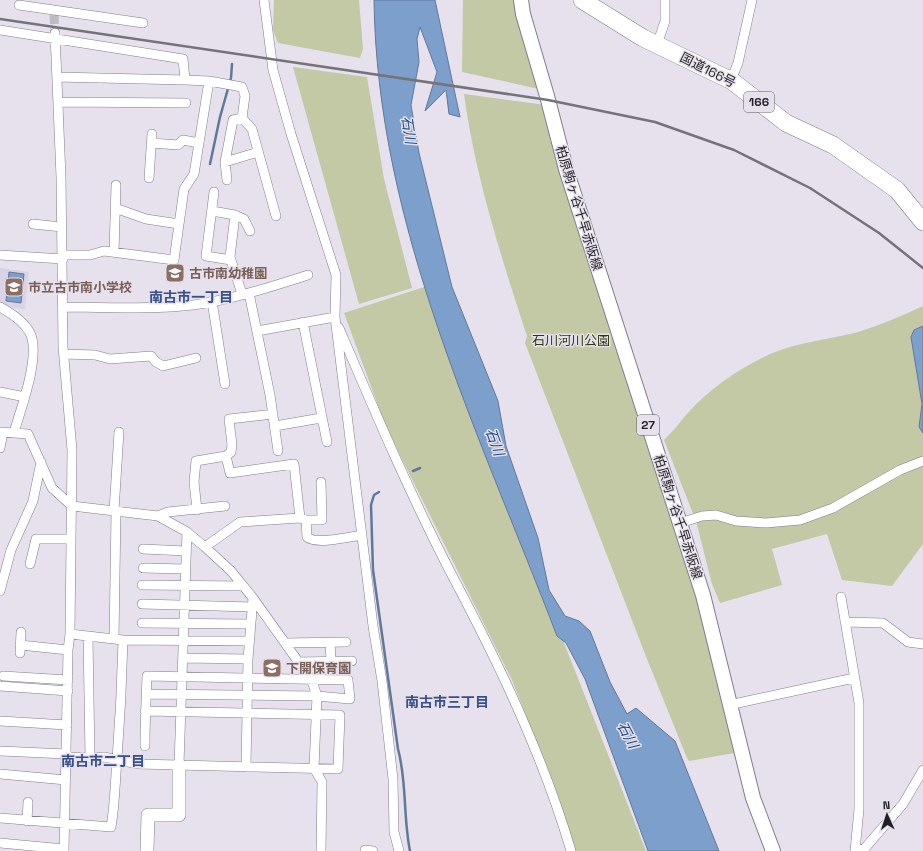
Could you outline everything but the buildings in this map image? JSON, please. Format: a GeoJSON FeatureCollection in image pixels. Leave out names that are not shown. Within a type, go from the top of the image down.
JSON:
{"type":"FeatureCollection","features":[{"type":"Feature","properties":{"kind":"highway","name":"国道166号"},"geometry":{"type":"LineString","coordinates":[[582,0],[643,38],[730,80],[786,123],[833,146],[876,174],[897,190],[923,222]]}},
{"type":"Feature","properties":{"kind":"main road","name":"柏原駒ヶ谷千早赤阪線"},"geometry":{"type":"LineString","coordinates":[[521,0],[523,14],[547,96],[566,169],[703,595],[753,798],[773,851]]}},
{"type":"Feature","properties":{"kind":"street"},"geometry":{"type":"LineString","coordinates":[[53,0],[54,13]]}},
{"type":"Feature","properties":{"kind":"street"},"geometry":{"type":"LineString","coordinates":[[264,0],[273,70],[295,147],[336,275],[335,317],[382,681],[393,779],[394,832],[399,851]]}},
{"type":"Feature","properties":{"kind":"street"},"geometry":{"type":"LineString","coordinates":[[657,45],[665,22],[665,0]]}},
{"type":"Feature","properties":{"kind":"street"},"geometry":{"type":"LineString","coordinates":[[730,80],[738,64],[752,0]]}},
{"type":"Feature","properties":{"kind":"street"},"geometry":{"type":"LineString","coordinates":[[20,5],[54,13],[143,23]]}},
{"type":"Feature","properties":{"kind":"street"},"geometry":{"type":"LineString","coordinates":[[0,30],[55,36],[183,59],[185,80]]}},
{"type":"Feature","properties":{"kind":"street"},"geometry":{"type":"LineString","coordinates":[[0,843],[10,847],[64,850],[68,650],[70,634],[70,505],[72,450],[64,354],[62,307],[63,257],[59,102],[55,36]]}},
{"type":"Feature","properties":{"kind":"street"},"geometry":{"type":"LineString","coordinates":[[57,77],[209,80],[242,87],[245,96],[242,118]]}},
{"type":"Feature","properties":{"kind":"street"},"geometry":{"type":"LineString","coordinates":[[0,255],[63,257],[90,255],[104,251],[174,260],[184,189],[194,174],[209,80]]}},
{"type":"Feature","properties":{"kind":"street"},"geometry":{"type":"LineString","coordinates":[[59,102],[186,103]]}},
{"type":"Feature","properties":{"kind":"street"},"geometry":{"type":"LineString","coordinates":[[242,118],[252,129],[276,216]]}},
{"type":"Feature","properties":{"kind":"street"},"geometry":{"type":"LineString","coordinates":[[227,180],[225,162],[233,120],[242,118]]}},
{"type":"Feature","properties":{"kind":"street"},"geometry":{"type":"LineString","coordinates":[[149,178],[152,138],[178,145],[183,140],[199,143]]}},
{"type":"Feature","properties":{"kind":"street"},"geometry":{"type":"LineString","coordinates":[[225,162],[258,152]]}},
{"type":"Feature","properties":{"kind":"street"},"geometry":{"type":"LineString","coordinates":[[114,252],[116,185]]}},
{"type":"Feature","properties":{"kind":"street"},"geometry":{"type":"LineString","coordinates":[[214,192],[206,256],[231,260]]}},
{"type":"Feature","properties":{"kind":"street"},"geometry":{"type":"LineString","coordinates":[[115,208],[146,219],[179,224]]}},
{"type":"Feature","properties":{"kind":"street"},"geometry":{"type":"LineString","coordinates":[[212,211],[235,215],[244,219],[250,231]]}},
{"type":"Feature","properties":{"kind":"street"},"geometry":{"type":"LineString","coordinates":[[235,215],[231,260],[246,293],[257,331],[273,414],[278,451]]}},
{"type":"Feature","properties":{"kind":"street"},"geometry":{"type":"LineString","coordinates":[[33,224],[62,227]]}},
{"type":"Feature","properties":{"kind":"street"},"geometry":{"type":"LineString","coordinates":[[62,307],[192,305],[246,293],[308,275]]}},
{"type":"Feature","properties":{"kind":"street"},"geometry":{"type":"LineString","coordinates":[[212,300],[225,384]]}},
{"type":"Feature","properties":{"kind":"street"},"geometry":{"type":"LineString","coordinates":[[0,307],[12,313],[25,325],[31,334],[33,361],[25,397],[14,432]]}},
{"type":"Feature","properties":{"kind":"street"},"geometry":{"type":"LineString","coordinates":[[257,331],[335,317]]}},
{"type":"Feature","properties":{"kind":"street"},"geometry":{"type":"LineString","coordinates":[[335,317],[392,454],[527,728],[550,784],[571,851]]}},
{"type":"Feature","properties":{"kind":"street"},"geometry":{"type":"LineString","coordinates":[[303,322],[326,442]]}},
{"type":"Feature","properties":{"kind":"street"},"geometry":{"type":"LineString","coordinates":[[64,354],[95,355],[110,359],[151,356],[156,362],[163,366],[196,358]]}},
{"type":"Feature","properties":{"kind":"street"},"geometry":{"type":"LineString","coordinates":[[0,392],[25,397]]}},
{"type":"Feature","properties":{"kind":"street"},"geometry":{"type":"LineString","coordinates":[[197,510],[194,482],[196,461],[226,456],[231,452],[232,445],[229,419],[273,414]]}},
{"type":"Feature","properties":{"kind":"street"},"geometry":{"type":"LineString","coordinates":[[275,426],[321,418]]}},
{"type":"Feature","properties":{"kind":"street"},"geometry":{"type":"LineString","coordinates":[[0,448],[2,432],[28,434],[52,488],[70,505],[85,509],[158,516],[187,532],[231,571],[243,586],[252,603],[285,643],[311,679],[317,696],[314,768],[322,782],[321,851]]}},
{"type":"Feature","properties":{"kind":"street"},"geometry":{"type":"LineString","coordinates":[[0,818],[64,825],[111,827],[115,804],[117,760],[120,737],[115,512],[118,432]]}},
{"type":"Feature","properties":{"kind":"street"},"geometry":{"type":"LineString","coordinates":[[226,456],[230,473],[294,464],[303,519],[307,537],[310,540],[318,541],[362,535]]}},
{"type":"Feature","properties":{"kind":"street"},"geometry":{"type":"LineString","coordinates":[[680,523],[702,516],[716,515],[736,521],[766,523],[800,520],[833,508],[900,470],[923,461]]}},
{"type":"Feature","properties":{"kind":"street"},"geometry":{"type":"LineString","coordinates":[[0,590],[5,555],[33,501],[41,462]]}},
{"type":"Feature","properties":{"kind":"street"},"geometry":{"type":"LineString","coordinates":[[205,547],[240,522],[303,519],[322,520],[321,482]]}},
{"type":"Feature","properties":{"kind":"street"},"geometry":{"type":"LineString","coordinates":[[158,516],[168,512],[225,506]]}},
{"type":"Feature","properties":{"kind":"street"},"geometry":{"type":"LineString","coordinates":[[147,851],[148,815],[179,815],[179,765],[187,532]]}},
{"type":"Feature","properties":{"kind":"street"},"geometry":{"type":"LineString","coordinates":[[30,564],[36,539],[70,539]]}},
{"type":"Feature","properties":{"kind":"street"},"geometry":{"type":"LineString","coordinates":[[143,549],[186,551]]}},
{"type":"Feature","properties":{"kind":"street"},"geometry":{"type":"LineString","coordinates":[[143,568],[186,569]]}},
{"type":"Feature","properties":{"kind":"street"},"geometry":{"type":"LineString","coordinates":[[142,585],[243,586]]}},
{"type":"Feature","properties":{"kind":"street"},"geometry":{"type":"LineString","coordinates":[[841,597],[859,714],[859,809],[861,850]]}},
{"type":"Feature","properties":{"kind":"street"},"geometry":{"type":"LineString","coordinates":[[142,604],[185,606],[252,603]]}},
{"type":"Feature","properties":{"kind":"street"},"geometry":{"type":"LineString","coordinates":[[246,767],[249,696],[248,659],[252,603]]}},
{"type":"Feature","properties":{"kind":"street"},"geometry":{"type":"LineString","coordinates":[[142,622],[250,624]]}},
{"type":"Feature","properties":{"kind":"street"},"geometry":{"type":"LineString","coordinates":[[845,622],[883,623],[908,642],[923,644]]}},
{"type":"Feature","properties":{"kind":"street"},"geometry":{"type":"LineString","coordinates":[[21,632],[20,649],[68,650]]}},
{"type":"Feature","properties":{"kind":"street"},"geometry":{"type":"LineString","coordinates":[[70,634],[119,640],[249,641]]}},
{"type":"Feature","properties":{"kind":"street"},"geometry":{"type":"LineString","coordinates":[[88,636],[90,758]]}},
{"type":"Feature","properties":{"kind":"street"},"geometry":{"type":"LineString","coordinates":[[330,642],[331,661]]}},
{"type":"Feature","properties":{"kind":"street"},"geometry":{"type":"LineString","coordinates":[[285,643],[346,642]]}},
{"type":"Feature","properties":{"kind":"street"},"geometry":{"type":"LineString","coordinates":[[183,658],[248,659]]}},
{"type":"Feature","properties":{"kind":"street"},"geometry":{"type":"LineString","coordinates":[[299,662],[352,661]]}},
{"type":"Feature","properties":{"kind":"street"},"geometry":{"type":"LineString","coordinates":[[3,676],[68,680]]}},
{"type":"Feature","properties":{"kind":"street"},"geometry":{"type":"LineString","coordinates":[[145,746],[145,711],[147,676],[348,680],[350,699],[317,696],[146,694]]}},
{"type":"Feature","properties":{"kind":"street"},"geometry":{"type":"LineString","coordinates":[[729,705],[854,678]]}},
{"type":"Feature","properties":{"kind":"street"},"geometry":{"type":"LineString","coordinates":[[0,686],[68,692]]}},
{"type":"Feature","properties":{"kind":"street"},"geometry":{"type":"LineString","coordinates":[[0,751],[90,758],[104,757],[138,764],[314,768],[338,770],[340,715],[145,711]]}},
{"type":"Feature","properties":{"kind":"street"},"geometry":{"type":"LineString","coordinates":[[0,721],[67,726]]}},
{"type":"Feature","properties":{"kind":"street"},"geometry":{"type":"LineString","coordinates":[[861,850],[903,804],[923,770]]}},
{"type":"Feature","properties":{"kind":"street"},"geometry":{"type":"LineString","coordinates":[[0,774],[66,780]]}},
{"type":"Feature","properties":{"kind":"street"},"geometry":{"type":"LineString","coordinates":[[27,821],[28,802]]}},
{"type":"Feature","properties":{"kind":"shaded area","name":"市立古市南小学校"},"geometry":{"type":"Polygon","coordinates":[[[0,268],[29,272],[25,309],[15,308],[0,302],[0,268]]]}},
{"type":"Feature","properties":{"kind":"green space"},"geometry":{"type":"Polygon","coordinates":[[[274,0],[359,0],[363,49],[360,58],[278,43],[273,30],[274,0]]]}},
{"type":"Feature","properties":{"kind":"green space"},"geometry":{"type":"Polygon","coordinates":[[[463,0],[516,0],[539,89],[462,72],[463,0]]]}},
{"type":"Feature","properties":{"kind":"green space"},"geometry":{"type":"Polygon","coordinates":[[[293,67],[367,77],[384,179],[412,288],[359,304],[293,67]]]}},
{"type":"Feature","properties":{"kind":"green space","name":"石川河川公園"},"geometry":{"type":"Polygon","coordinates":[[[464,94],[546,105],[706,620],[734,753],[689,761],[687,758],[647,659],[525,343],[527,336],[508,278],[482,187],[464,94]]]}},
{"type":"Feature","properties":{"kind":"green space"},"geometry":{"type":"Polygon","coordinates":[[[427,286],[514,516],[646,851],[574,851],[556,791],[512,680],[386,427],[344,313],[427,286]]]}},
{"type":"Feature","properties":{"kind":"green space"},"geometry":{"type":"Polygon","coordinates":[[[923,306],[923,544],[892,586],[842,580],[827,534],[772,549],[782,585],[720,603],[712,584],[696,521],[664,440],[694,406],[712,390],[732,375],[753,363],[786,348],[858,332],[923,306]]]}},
{"type":"Feature","properties":{"kind":"water","name":"石川"},"geometry":{"type":"Polygon","coordinates":[[[374,0],[435,0],[460,117],[449,114],[446,90],[425,111],[437,72],[420,27],[417,39],[419,62],[411,105],[419,153],[452,287],[498,401],[506,446],[538,538],[549,590],[565,616],[579,621],[590,631],[610,682],[627,714],[636,708],[675,741],[719,851],[648,851],[585,679],[566,643],[557,636],[465,404],[437,325],[412,246],[393,165],[379,83],[374,0]]]}},
{"type":"Feature","properties":{"kind":"water"},"geometry":{"type":"Polygon","coordinates":[[[9,272],[24,274],[21,303],[6,301],[9,272]]]}},
{"type":"Feature","properties":{"kind":"water"},"geometry":{"type":"Polygon","coordinates":[[[923,326],[923,433],[919,427],[922,404],[911,337],[914,330],[923,326]]]}},
{"type":"Feature","properties":{"kind":"waterway"},"geometry":{"type":"LineString","coordinates":[[210,164],[220,117],[231,78],[232,64]]}},
{"type":"Feature","properties":{"kind":"waterway"},"geometry":{"type":"LineString","coordinates":[[413,471],[420,468]]}},
{"type":"Feature","properties":{"kind":"waterway"},"geometry":{"type":"LineString","coordinates":[[379,492],[374,495],[371,505],[373,570],[398,749],[403,774],[406,825],[410,851]]}},
{"type":"Feature","properties":{"kind":"tunnel"},"geometry":{"type":"LineString","coordinates":[[54,15],[55,33]]}},
{"type":"Feature","properties":{"kind":"railway"},"geometry":{"type":"LineString","coordinates":[[0,19],[548,100],[655,122],[734,150],[810,188],[879,233],[923,268]]}},
{"type":"Feature","properties":{"kind":"place","name":"古市南幼稚園"},"geometry":{"type":"Point","coordinates":[175,273]}},
{"type":"Feature","properties":{"kind":"place","name":"市立古市南小学校"},"geometry":{"type":"Point","coordinates":[14,287]}},
{"type":"Feature","properties":{"kind":"place","name":"下開保育園"},"geometry":{"type":"Point","coordinates":[272,668]}},
{"type":"Feature","properties":{"kind":"district","name":"南古市一丁目"},"geometry":{"type":"Point","coordinates":[191,297]}},
{"type":"Feature","properties":{"kind":"district","name":"南古市三丁目"},"geometry":{"type":"Point","coordinates":[447,702]}},
{"type":"Feature","properties":{"kind":"district","name":"南古市二丁目"},"geometry":{"type":"Point","coordinates":[103,761]}}]}
